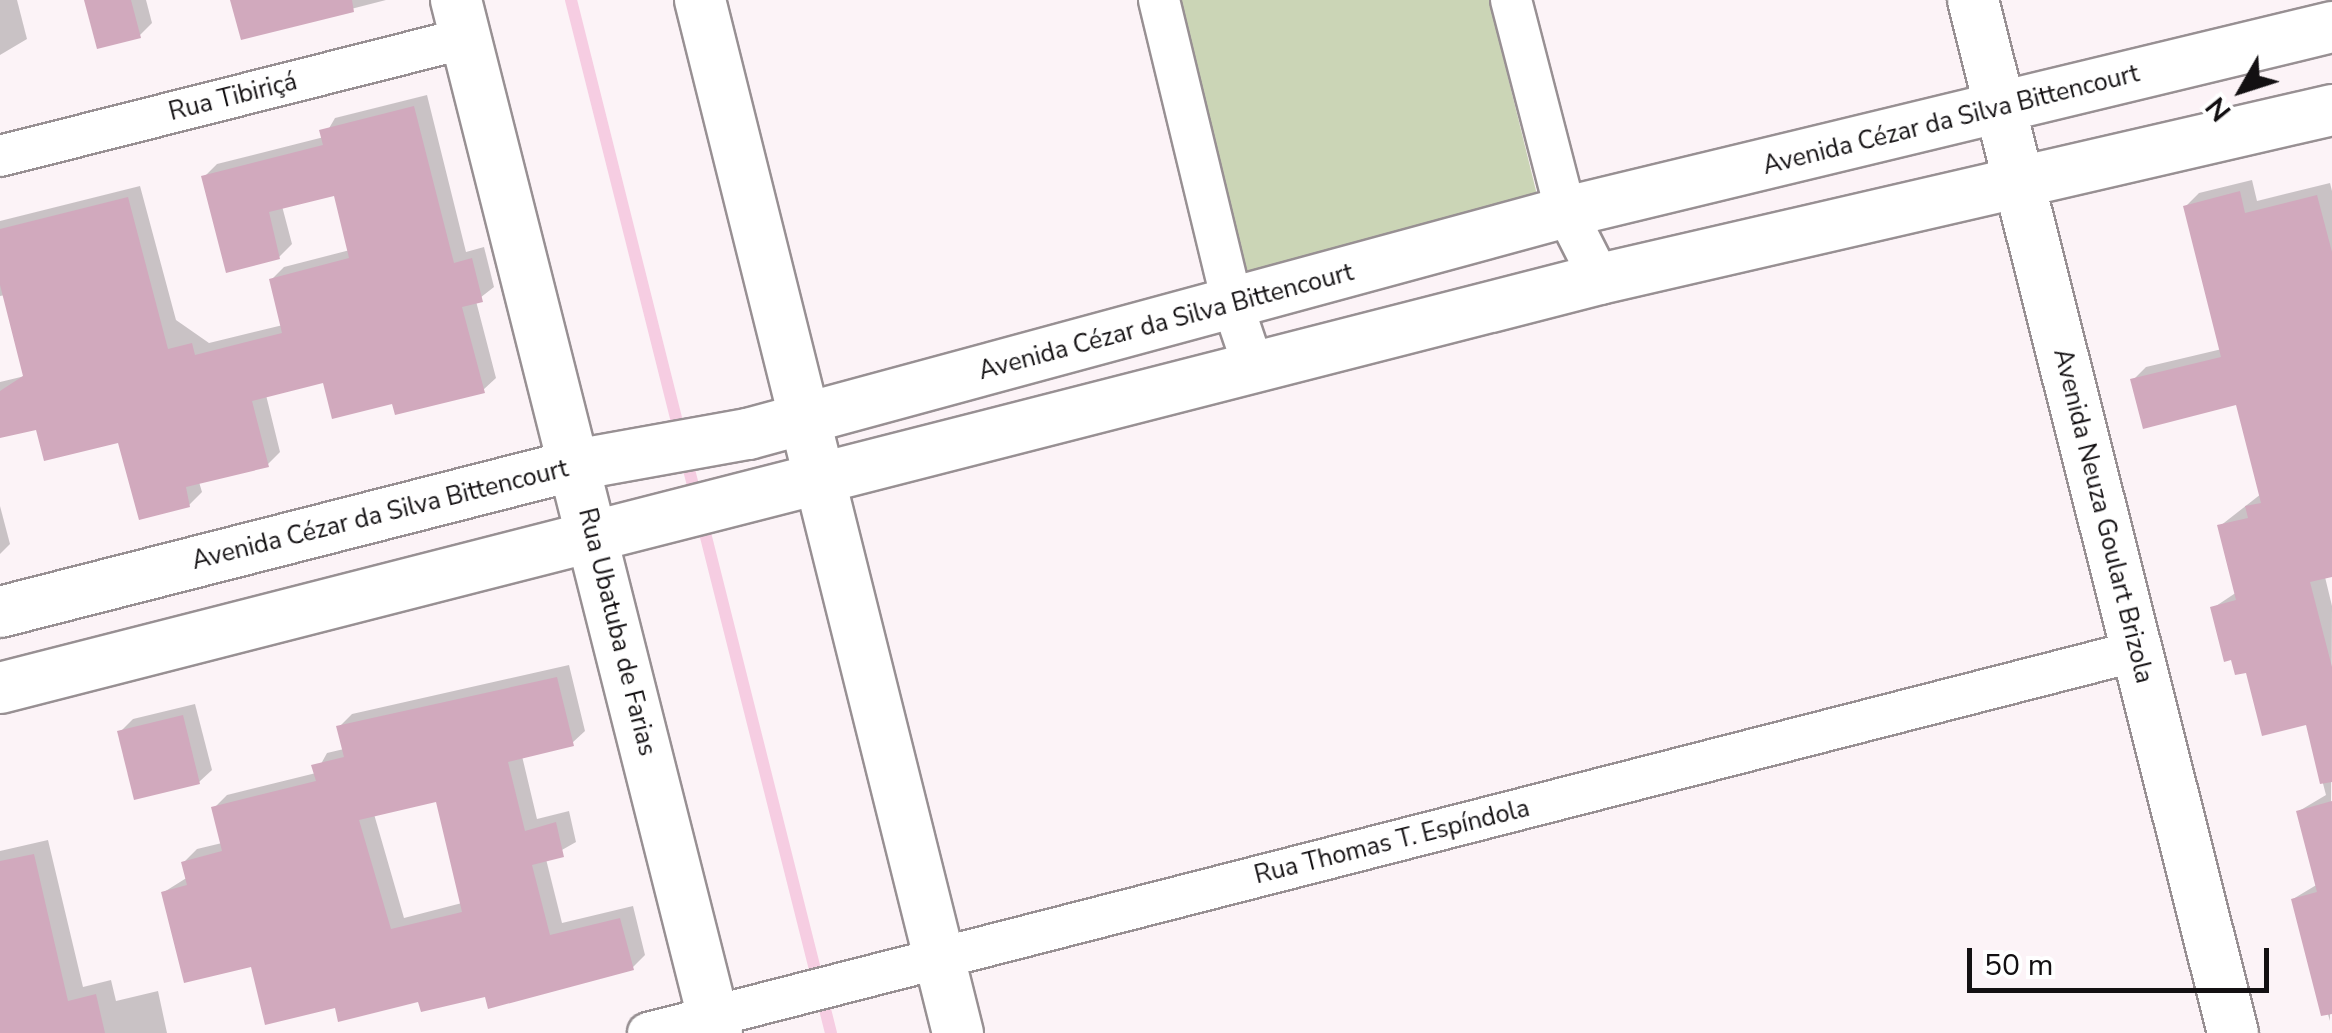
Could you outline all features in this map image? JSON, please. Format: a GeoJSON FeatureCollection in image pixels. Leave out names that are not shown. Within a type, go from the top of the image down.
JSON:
{"type":"FeatureCollection","features":[{"type":"Feature","properties":{"kind":"street"},"geometry":{"type":"LineString","coordinates":[[700,0],[804,418],[803,479],[917,963],[958,1033]]}},
{"type":"Feature","properties":{"kind":"street"},"geometry":{"type":"LineString","coordinates":[[1159,0],[1233,306],[1255,371]]}},
{"type":"Feature","properties":{"kind":"street"},"geometry":{"type":"LineString","coordinates":[[1511,0],[1566,212],[1600,279]]}},
{"type":"Feature","properties":{"kind":"street","name":"Avenida Neuza Goulart Brizola"},"geometry":{"type":"LineString","coordinates":[[1973,0],[2233,1033]]}},
{"type":"Feature","properties":{"kind":"street","name":"Rua Tibiriçá"},"geometry":{"type":"LineString","coordinates":[[0,156],[461,19]]}},
{"type":"Feature","properties":{"kind":"street","name":"Rua Ubatuba de Farias"},"geometry":{"type":"LineString","coordinates":[[461,19],[575,465],[614,531],[715,1025]]}},
{"type":"Feature","properties":{"kind":"street","name":"Avenida Cézar da Silva Bittencourt"},"geometry":{"type":"LineString","coordinates":[[0,612],[575,465],[748,434],[1233,306],[1566,212],[2332,27]]}},
{"type":"Feature","properties":{"kind":"street"},"geometry":{"type":"LineString","coordinates":[[0,688],[803,479],[1255,371],[1600,279],[2019,179],[2332,110]]}},
{"type":"Feature","properties":{"kind":"street","name":"Rua Thomas T. Espíndola"},"geometry":{"type":"LineString","coordinates":[[648,1033],[715,1025],[785,996],[2136,651]]}},
{"type":"Feature","properties":{"kind":"green space"},"geometry":{"type":"Polygon","coordinates":[[[1181,0],[1489,0],[1540,207],[1249,281],[1181,0]]]}},
{"type":"Feature","properties":{"kind":"building"},"geometry":{"type":"Polygon","coordinates":[[[84,0],[131,0],[141,38],[97,49],[84,0]]]}},
{"type":"Feature","properties":{"kind":"building"},"geometry":{"type":"Polygon","coordinates":[[[230,0],[352,0],[354,12],[241,40],[230,0]]]}},
{"type":"Feature","properties":{"kind":"building"},"geometry":{"type":"Polygon","coordinates":[[[414,106],[454,263],[472,258],[483,302],[462,307],[485,393],[395,415],[392,404],[332,419],[323,383],[252,401],[269,467],[186,487],[190,507],[139,520],[118,443],[44,461],[36,430],[0,438],[0,391],[23,376],[0,285],[0,229],[128,197],[168,349],[192,343],[195,355],[282,333],[269,279],[349,258],[334,196],[269,212],[280,259],[226,273],[201,176],[323,145],[319,130],[414,106]]]}},
{"type":"Feature","properties":{"kind":"building"},"geometry":{"type":"Polygon","coordinates":[[[2240,191],[2245,213],[2317,195],[2332,252],[2332,577],[2310,582],[2332,667],[2332,782],[2320,784],[2306,725],[2262,736],[2246,673],[2235,675],[2231,660],[2224,662],[2210,607],[2236,600],[2217,525],[2248,518],[2245,506],[2261,503],[2236,405],[2143,429],[2130,379],[2221,357],[2183,206],[2240,191]]]}},
{"type":"Feature","properties":{"kind":"building"},"geometry":{"type":"Polygon","coordinates":[[[557,677],[574,746],[508,762],[525,831],[556,822],[564,857],[532,865],[550,935],[620,918],[634,970],[488,1009],[485,997],[421,1012],[418,1002],[338,1022],[335,1008],[265,1025],[251,967],[184,983],[161,892],[187,885],[181,862],[222,851],[211,807],[316,781],[311,765],[344,757],[336,726],[557,677]],[[436,802],[359,820],[391,929],[462,912],[436,802]]]}},
{"type":"Feature","properties":{"kind":"building"},"geometry":{"type":"Polygon","coordinates":[[[183,715],[200,784],[134,800],[117,731],[183,715]]]}},
{"type":"Feature","properties":{"kind":"building"},"geometry":{"type":"Polygon","coordinates":[[[2332,801],[2332,1014],[2321,1016],[2291,899],[2317,892],[2296,811],[2332,801]]]}},
{"type":"Feature","properties":{"kind":"building"},"geometry":{"type":"Polygon","coordinates":[[[34,854],[68,1001],[96,994],[105,1033],[0,1033],[0,861],[34,854]]]}},
{"type":"Feature","properties":{"kind":"waterway"},"geometry":{"type":"LineString","coordinates":[[571,0],[680,434]]}},
{"type":"Feature","properties":{"kind":"waterway"},"geometry":{"type":"LineString","coordinates":[[685,454],[696,497]]}},
{"type":"Feature","properties":{"kind":"waterway"},"geometry":{"type":"LineString","coordinates":[[701,517],[831,1033]]}}]}
